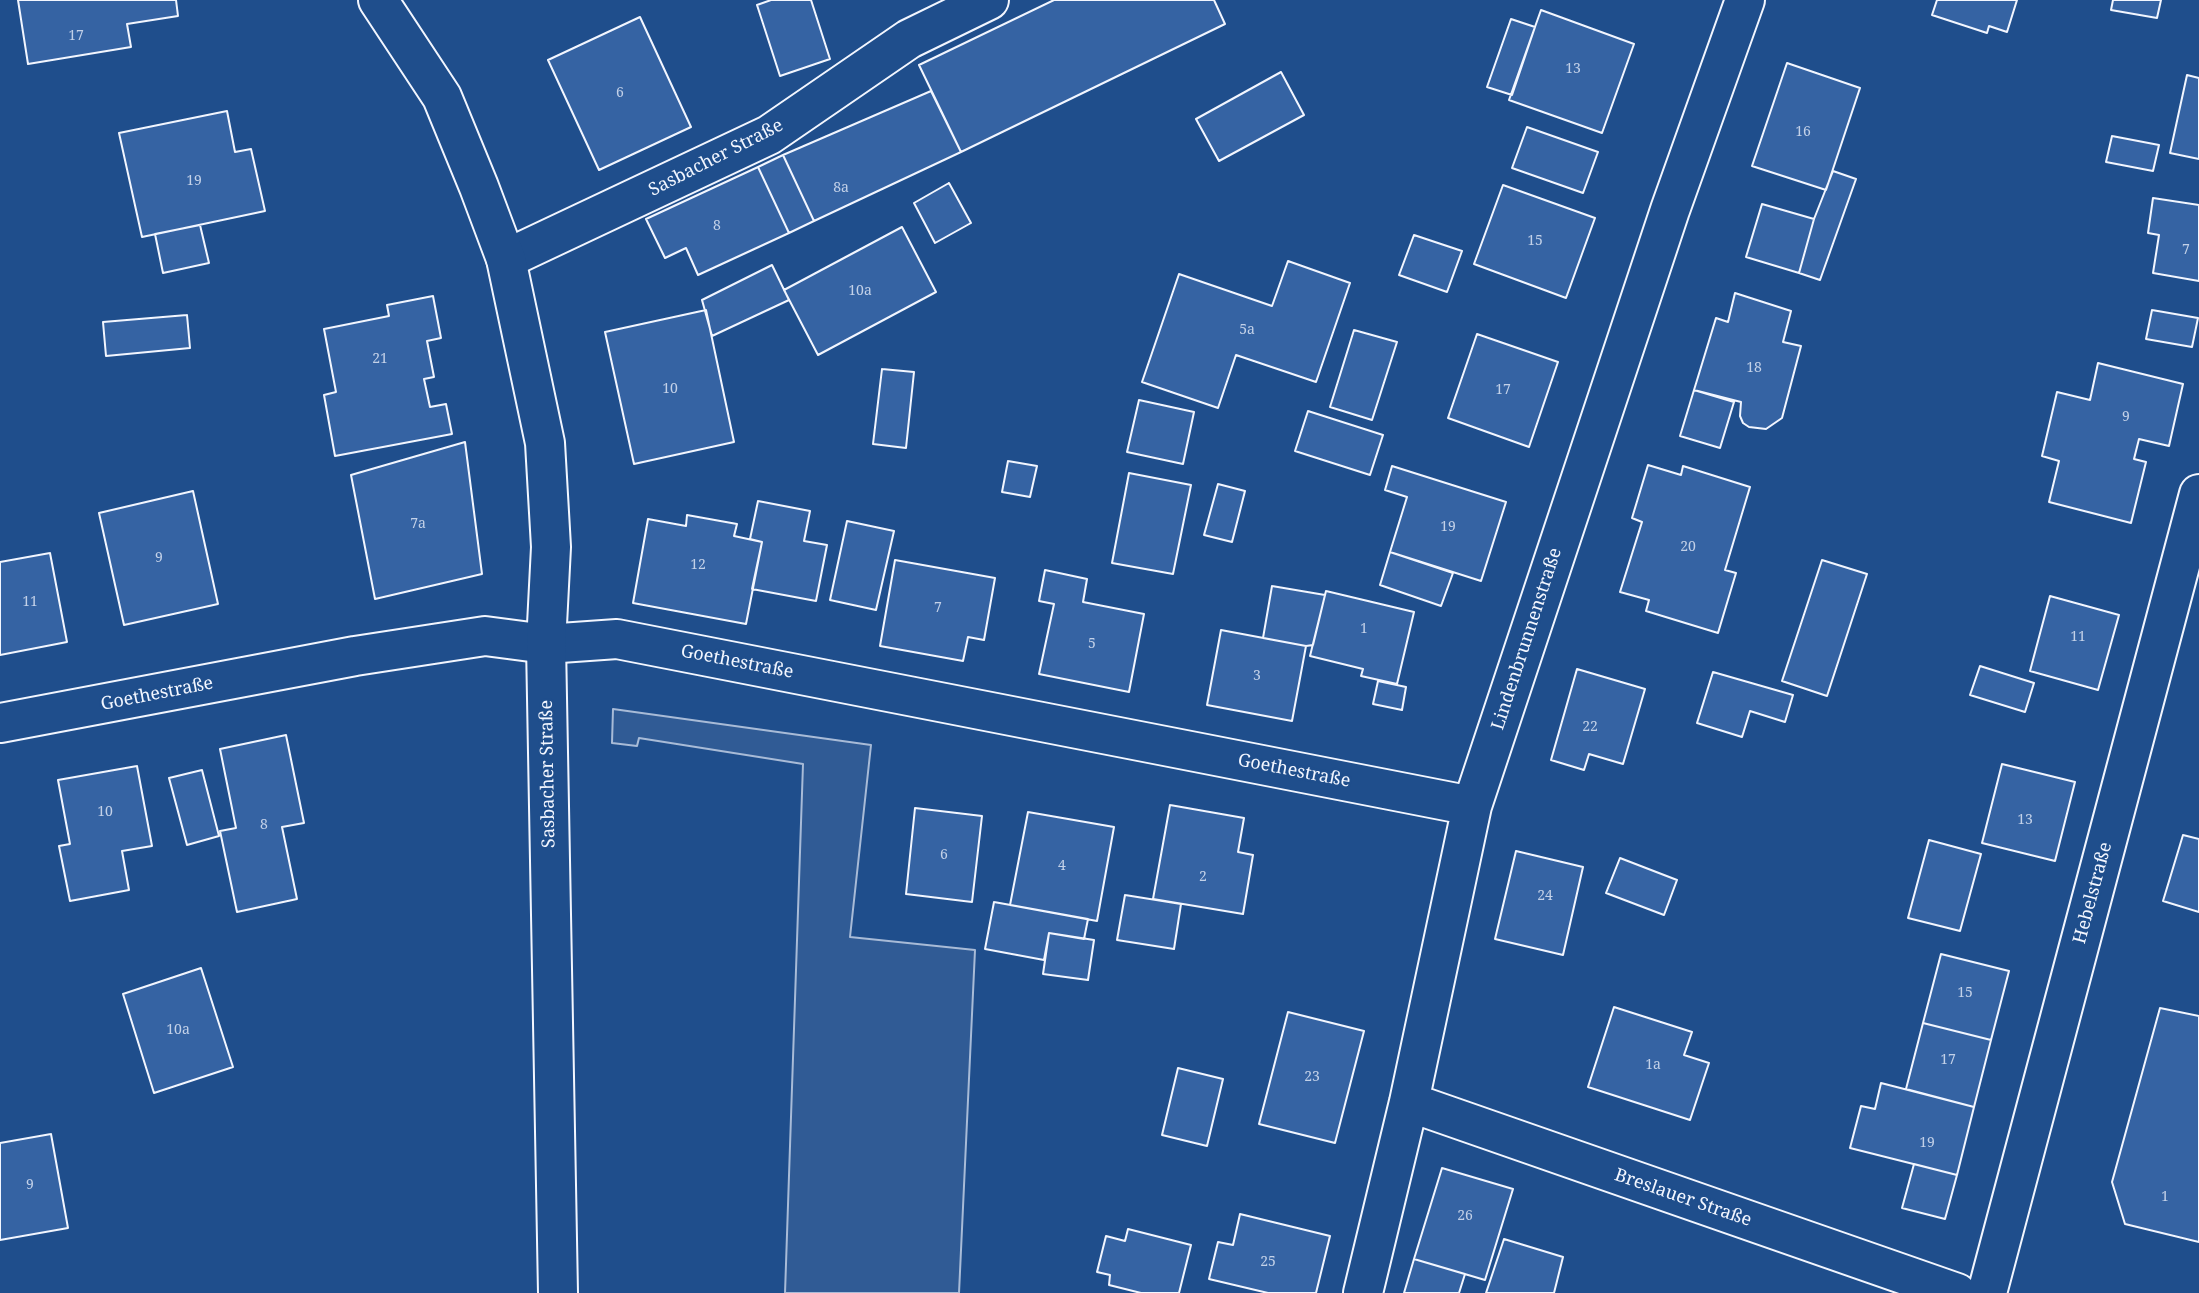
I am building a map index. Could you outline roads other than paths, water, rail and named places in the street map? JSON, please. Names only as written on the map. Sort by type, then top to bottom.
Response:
[{"type":"street","name":"Sasbacher Straße","points":[[378,0],[442,97],[480,187],[506,260],[545,443],[551,547],[546,644],[558,1293]]},
{"type":"street","name":"Sasbacher Straße","points":[[506,260],[769,135],[909,39],[989,0]]},
{"type":"street","name":"Lindenbrunnenstraße","points":[[1363,1293],[1409,1102],[1472,806],[1670,210],[1745,0]]},
{"type":"street","name":"Hebelstraße","points":[[1987,1293],[2199,494]]},
{"type":"street","name":"Goethestraße","points":[[0,723],[355,656],[485,636],[546,644],[617,639],[1472,806]]},
{"type":"street","name":"Breslauer Straße","points":[[1409,1102],[1957,1293]]}]
